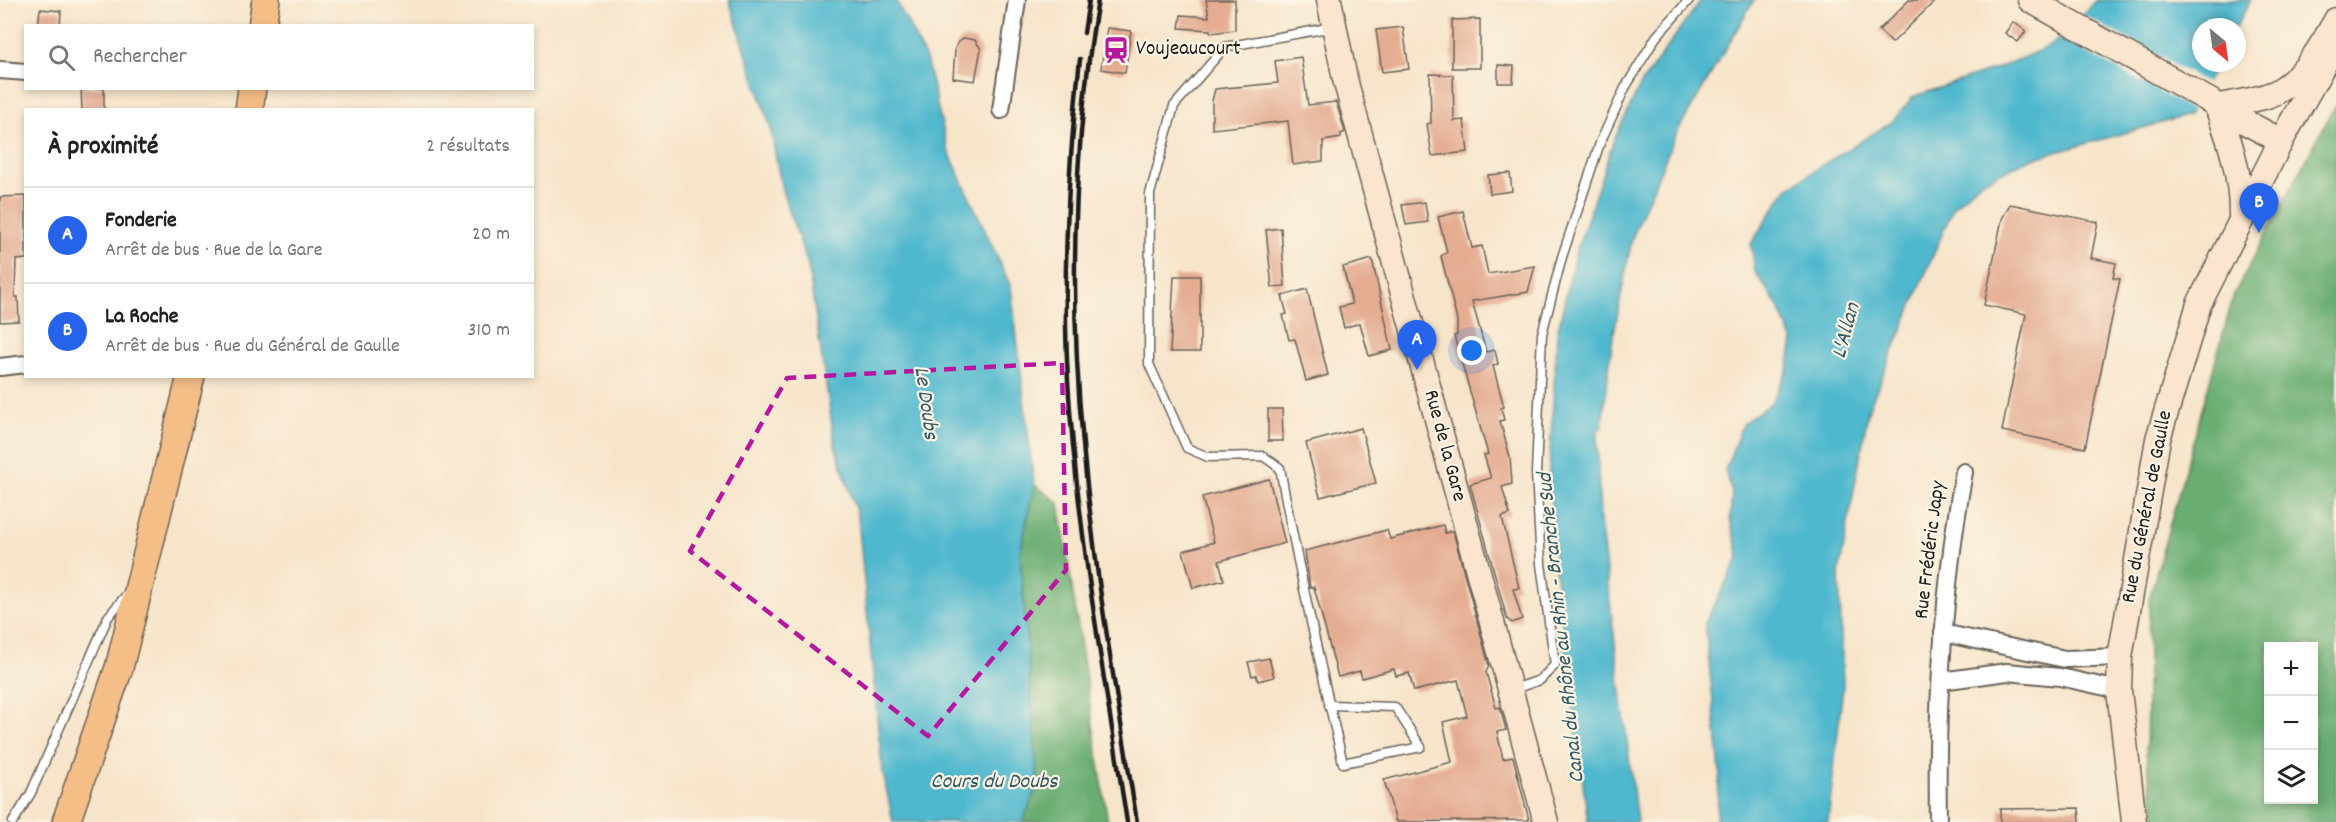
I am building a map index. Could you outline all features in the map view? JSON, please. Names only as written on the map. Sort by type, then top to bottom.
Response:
[{"type":"main road","points":[[262,24],[266,0]]},
{"type":"main road","name":"Rue de la Gare","points":[[1329,0],[1333,27],[1546,822]]},
{"type":"main road","points":[[2038,4],[2281,141]]},
{"type":"main road","points":[[2214,104],[2279,91],[2299,75],[2316,54],[2336,20]]},
{"type":"main road","name":"Rue du Général de Gaulle","points":[[2134,822],[2119,690],[2120,657],[2158,439],[2199,304],[2281,141],[2336,43]]},
{"type":"main road","points":[[249,108],[252,90]]},
{"type":"main road","points":[[2214,104],[2235,157],[2241,187],[2241,221]]},
{"type":"main road","points":[[66,822],[119,668],[191,378]]},
{"type":"main road","points":[[54,822],[108,664],[142,575]]},
{"type":"street","points":[[1001,110],[1017,0]]},
{"type":"street","points":[[0,70],[24,72]]},
{"type":"street","points":[[0,367],[24,364]]},
{"type":"street","name":"Rue Frédéric Japy","points":[[1938,822],[1937,764],[1943,633],[1948,569],[1964,472]]},
{"type":"street","name":"Rue Frédéric Japy","points":[[1943,633],[2065,659],[2120,657]]},
{"type":"street","points":[[1941,681],[2007,672],[2060,677],[2119,690]]},
{"type":"lane","points":[[1510,690],[1540,680],[1555,665],[1541,564],[1536,473],[1542,334],[1562,257],[1600,143],[1625,88],[1656,37],[1689,0]]},
{"type":"lane","points":[[1329,705],[1395,707],[1421,747],[1342,763],[1298,569],[1280,468],[1263,456],[1208,457],[1187,448],[1149,364],[1149,352],[1150,195],[1174,106],[1226,47],[1333,27]]},
{"type":"lane","points":[[13,822],[31,793],[108,617],[142,575]]},
{"type":"highlighted area","points":[[1062,363],[1066,570],[928,736],[690,551],[787,378]]},
{"type":"green space","points":[[2336,104],[2336,822],[2156,822],[2146,753],[2149,599],[2234,294]]},
{"type":"green space","points":[[1034,484],[1059,503],[1108,822],[1023,822],[1038,783],[1020,554]]},
{"type":"water","points":[[729,0],[896,0],[926,59],[948,150],[1011,287],[1034,484],[1020,554],[1038,783],[1023,822],[893,822],[882,768],[858,518],[835,445],[808,265],[782,190],[770,126]]},
{"type":"water","points":[[1701,0],[1754,0],[1676,134],[1632,238],[1612,343],[1602,427],[1597,431],[1600,521],[1637,822],[1588,822],[1554,562],[1549,471],[1557,333],[1575,256],[1613,142],[1641,84]]},
{"type":"water","name":"L'Allan","points":[[2097,0],[2251,0],[2241,18],[2192,18],[2192,72],[2212,72],[2189,115],[2028,160],[1981,182],[1954,206],[1869,408],[1839,572],[1843,686],[1828,822],[1716,822],[1720,771],[1705,623],[1739,557],[1730,520],[1732,493],[1725,470],[1743,423],[1771,403],[1788,369],[1793,341],[1778,306],[1755,272],[1751,244],[1786,190],[1892,122],[1913,97],[2006,65],[2052,45]]},
{"type":"pier","points":[[2080,13],[2209,84],[2194,111],[2057,36]]},
{"type":"building","points":[[1206,0],[1235,0],[1235,30],[1211,33],[1210,30],[1179,28],[1181,15],[1209,17]]},
{"type":"building","points":[[1909,0],[1936,0],[1892,43],[1879,30]]},
{"type":"building","points":[[40,9],[61,11],[60,24],[38,24]]},
{"type":"building","points":[[1480,19],[1480,68],[1452,68],[1452,20]]},
{"type":"building","points":[[2013,22],[2026,31],[2018,42],[2005,33]]},
{"type":"building","points":[[1403,27],[1409,69],[1382,72],[1376,30]]},
{"type":"building","name":"Voujeaucourt","points":[[1107,28],[1131,31],[1125,73],[1101,69]]},
{"type":"building","points":[[964,38],[975,40],[981,49],[975,81],[953,78],[955,49],[958,42]]},
{"type":"building","points":[[1301,57],[1308,105],[1336,102],[1345,132],[1341,134],[1341,138],[1323,141],[1323,161],[1293,165],[1288,121],[1212,129],[1212,101],[1215,89],[1278,83],[1275,61]]},
{"type":"building","points":[[1498,65],[1514,66],[1513,83],[1498,83]]},
{"type":"building","points":[[1430,74],[1453,75],[1454,121],[1464,120],[1468,152],[1432,156],[1427,124],[1431,123]]},
{"type":"building","points":[[81,90],[104,90],[104,108],[82,108]]},
{"type":"building","points":[[1510,173],[1512,191],[1490,194],[1488,175]]},
{"type":"building","points":[[24,196],[24,259],[16,260],[15,297],[18,297],[19,321],[0,322],[0,197]]},
{"type":"building","points":[[1425,202],[1428,222],[1406,225],[1402,205]]},
{"type":"building","points":[[2010,204],[2098,222],[2091,258],[2116,263],[2113,278],[2120,279],[2085,448],[2002,431],[2026,314],[1984,305],[2002,219]]},
{"type":"building","points":[[1463,211],[1472,248],[1482,246],[1488,274],[1535,266],[1528,292],[1472,301],[1486,352],[1495,350],[1498,364],[1493,366],[1504,407],[1501,408],[1504,420],[1500,421],[1510,457],[1512,484],[1502,487],[1510,514],[1502,517],[1519,588],[1513,589],[1522,619],[1512,623],[1507,619],[1470,484],[1491,478],[1484,455],[1488,454],[1454,336],[1457,335],[1457,320],[1441,256],[1447,252],[1438,217]]},
{"type":"building","points":[[1281,228],[1285,286],[1272,287],[1266,230]]},
{"type":"building","points":[[1372,259],[1392,350],[1369,356],[1360,323],[1344,328],[1339,307],[1352,304],[1343,267]]},
{"type":"building","points":[[1174,276],[1200,276],[1200,352],[1170,352]]},
{"type":"building","points":[[1307,289],[1328,375],[1306,381],[1295,339],[1289,340],[1283,315],[1287,314],[1282,296]]},
{"type":"building","points":[[1268,409],[1282,409],[1283,441],[1268,441]]},
{"type":"building","points":[[1361,428],[1376,483],[1320,497],[1306,443]]},
{"type":"building","points":[[1269,479],[1285,543],[1219,561],[1224,580],[1193,588],[1183,551],[1214,542],[1202,497]]},
{"type":"building","points":[[1443,525],[1445,533],[1453,531],[1489,666],[1486,672],[1496,708],[1500,707],[1506,730],[1497,732],[1503,759],[1513,757],[1529,820],[1396,822],[1384,780],[1452,762],[1443,722],[1467,716],[1458,680],[1414,691],[1409,673],[1396,676],[1394,669],[1362,678],[1360,671],[1338,677],[1314,587],[1310,588],[1305,551],[1387,530],[1390,539]]},
{"type":"building","points":[[1269,658],[1274,677],[1258,681],[1256,675],[1252,676],[1248,662]]},
{"type":"building","points":[[2079,808],[2080,822],[2000,822],[2000,809]]},
{"type":"railway","points":[[1084,33],[1089,0]]},
{"type":"railway","points":[[1098,0],[1083,110],[1079,166],[1076,221],[1076,333],[1083,444],[1093,539],[1137,822]]},
{"type":"railway","points":[[1080,59],[1067,220],[1068,381],[1085,547],[1127,822]]},
{"type":"place","name":"Voujeaucourt","points":[[1116,50]]},
{"type":"place","name":"La Roche","points":[[2259,233]]},
{"type":"place","name":"Fonderie","points":[[1417,370]]},
{"type":"water label","name":"Le Doubs","points":[[925,403]]},
{"type":"water label","name":"Canal du Rhône au Rhin - Branche Sud","points":[[1562,628]]},
{"type":"water label","name":"Cours du Doubs","points":[[994,782]]}]
